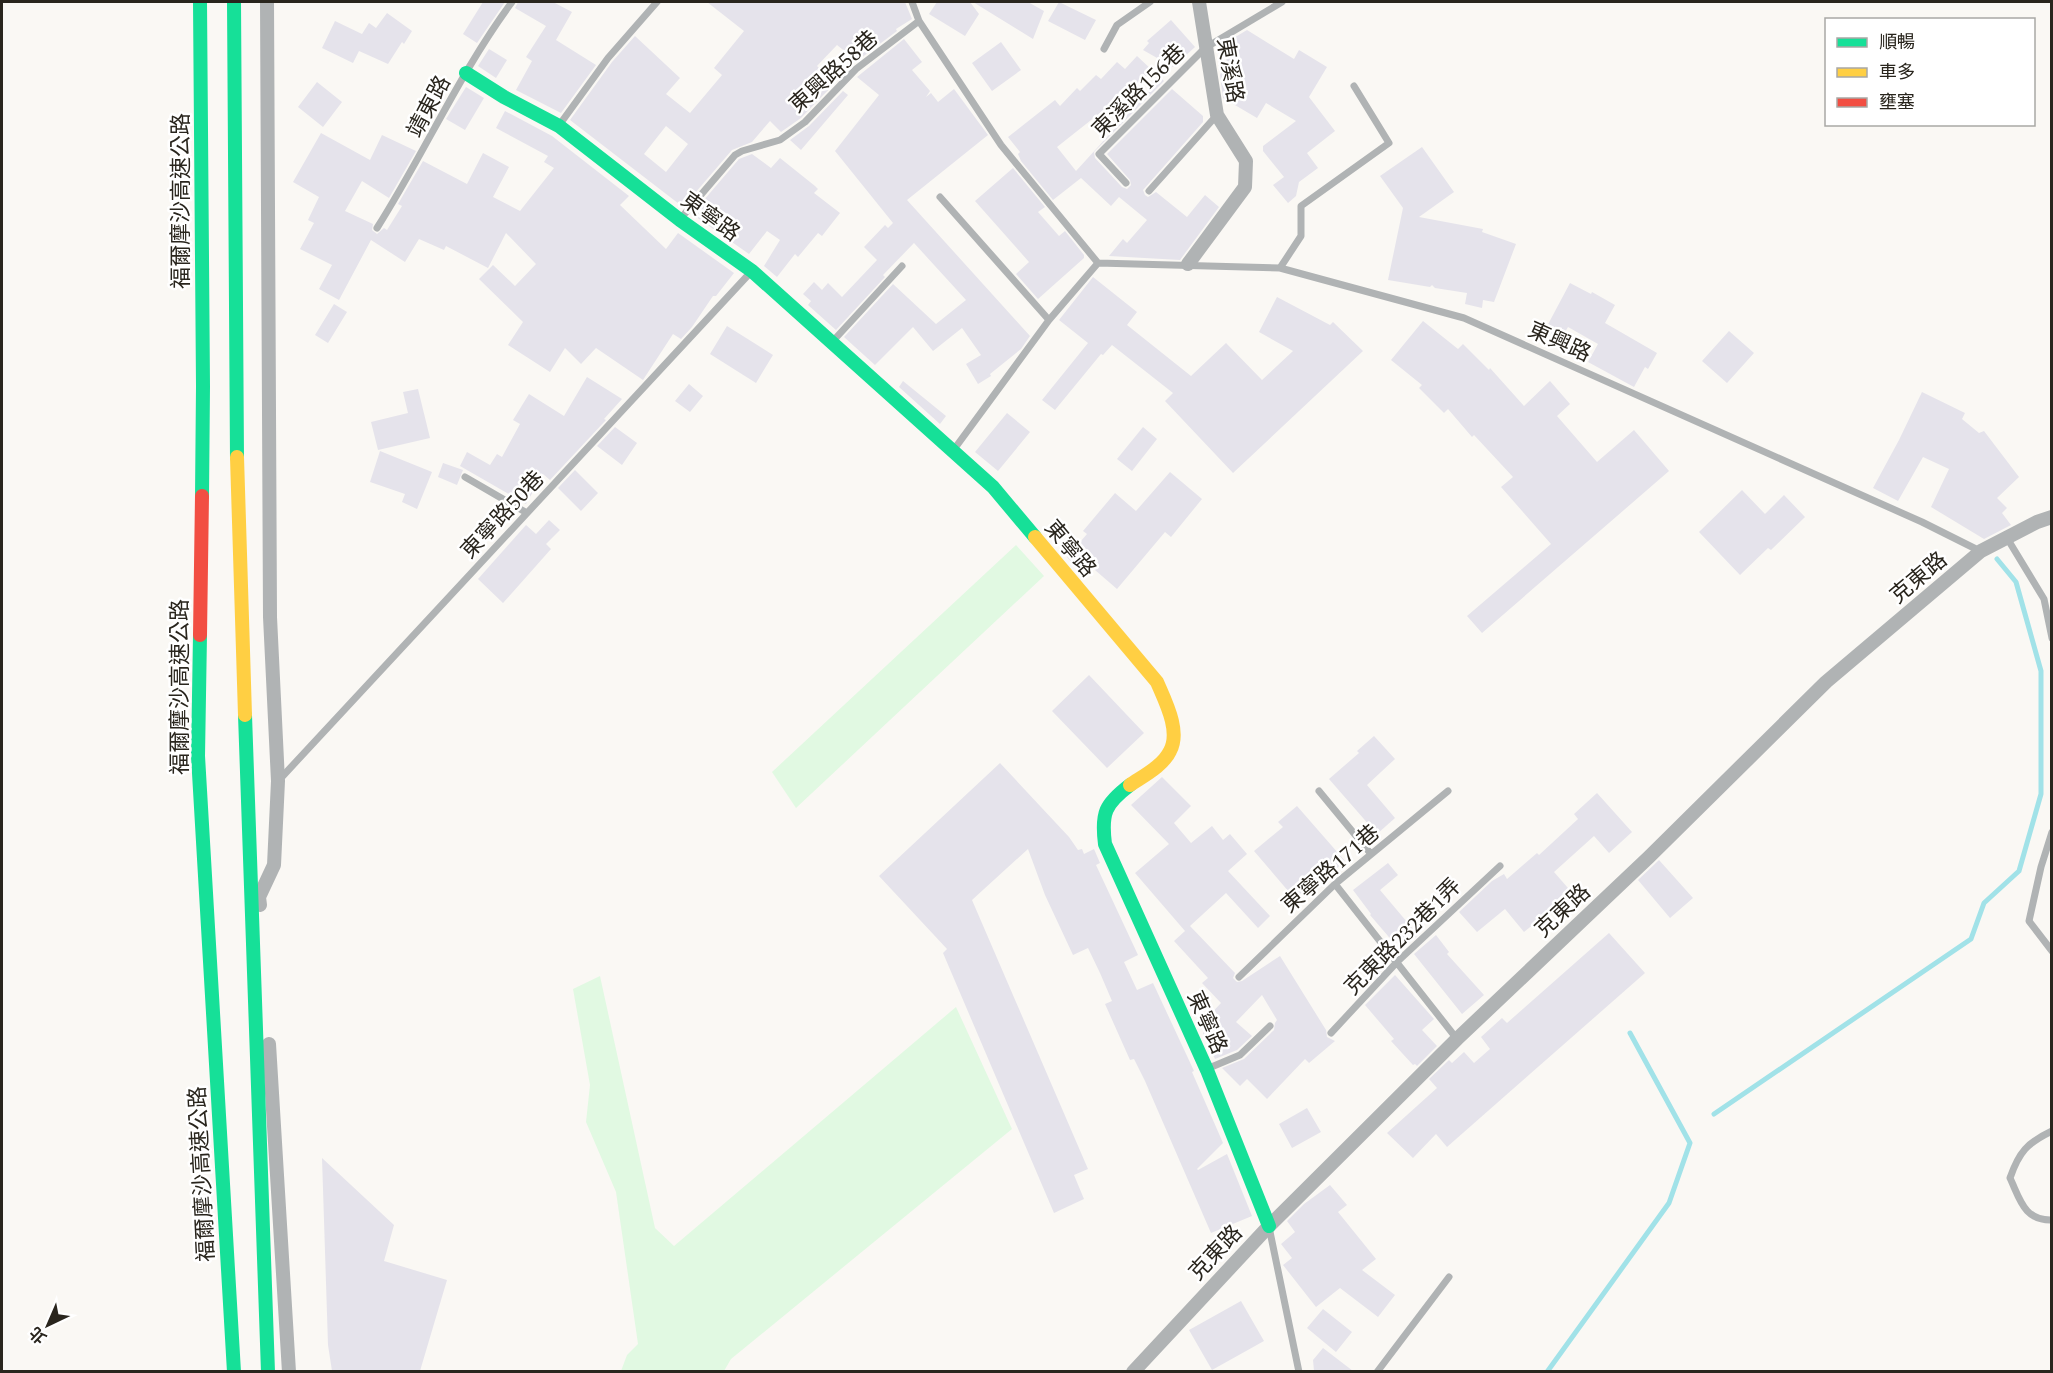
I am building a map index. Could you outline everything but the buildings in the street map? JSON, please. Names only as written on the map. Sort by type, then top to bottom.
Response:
[{"type":"main road","name":"福爾摩沙高速公路","points":[[200,2],[202,386],[198,756],[234,1371]]},
{"type":"main road","points":[[234,2],[238,530],[268,1371]]},
{"type":"main road","name":"東寧路","points":[[466,73],[504,98],[559,126],[680,220],[752,271],[993,487],[1157,682],[1170,709],[1173,746],[1170,753],[1114,798],[1105,812],[1103,829],[1105,844],[1207,1070],[1269,1226]]},
{"type":"street","points":[[267,2],[270,617],[278,781],[274,865],[259,897],[289,1371]]},
{"type":"street","name":"東溪路","points":[[1188,264],[1245,187],[1246,161],[1216,115],[1199,2]]},
{"type":"street","name":"克東路","points":[[1133,1371],[1269,1226],[1457,1039],[1649,857],[1826,682],[1981,551],[2037,522],[2052,517]]},
{"type":"lane","name":"靖東路","points":[[378,228],[408,179],[466,73],[498,20],[512,2]]},
{"type":"lane","points":[[559,126],[608,58],[657,2]]},
{"type":"lane","points":[[912,2],[919,21],[1001,145],[1098,263],[1049,320],[954,450]]},
{"type":"lane","points":[[1104,49],[1117,25],[1148,2]]},
{"type":"lane","points":[[1205,48],[1282,2]]},
{"type":"lane","name":"東興路58巷","points":[[680,220],[735,155],[742,150],[780,140],[805,122],[856,69],[919,21]]},
{"type":"lane","name":"東溪路156巷","points":[[1126,183],[1099,154],[1205,48]]},
{"type":"lane","points":[[1280,268],[1301,236],[1301,206],[1389,143],[1354,86]]},
{"type":"lane","points":[[1149,191],[1216,115]]},
{"type":"lane","points":[[940,197],[1049,320]]},
{"type":"lane","name":"東興路","points":[[1098,263],[1280,268],[1464,318],[1922,522],[1981,551]]},
{"type":"lane","points":[[831,343],[902,266]]},
{"type":"lane","name":"東寧路50巷","points":[[278,781],[752,271]]},
{"type":"lane","points":[[465,477],[527,513]]},
{"type":"lane","points":[[2007,538],[2044,599],[2052,638]]},
{"type":"lane","points":[[1319,791],[1371,854]]},
{"type":"lane","name":"東寧路171巷","points":[[1239,976],[1335,884],[1448,791]]},
{"type":"lane","points":[[2052,832],[2041,867],[2029,921],[2052,951]]},
{"type":"lane","name":"克東路232巷1弄","points":[[1331,1033],[1397,962],[1500,866]]},
{"type":"lane","points":[[1335,884],[1457,1039]]},
{"type":"lane","points":[[1207,1070],[1239,1054],[1270,1026]]},
{"type":"lane","points":[[2052,1131],[2033,1140],[2016,1160],[2010,1178],[2025,1211],[2043,1220],[2052,1220]]},
{"type":"lane","points":[[1269,1226],[1299,1371]]},
{"type":"lane","points":[[1377,1371],[1449,1277]]},
{"type":"green space","points":[[1016,545],[1044,576],[796,808],[772,772]]},
{"type":"green space","points":[[600,976],[655,1228],[674,1246],[956,1007],[1012,1129],[731,1359],[724,1371],[621,1371],[627,1355],[638,1344],[616,1192],[586,1122],[590,1085],[573,989]]},
{"type":"waterway","points":[[1714,1114],[1971,939],[1984,903],[2019,871],[2041,794],[2041,671],[2016,582],[1997,559]]},
{"type":"waterway","points":[[1547,1372],[1669,1203],[1690,1143],[1630,1033]]},
{"type":"traffic: fast","points":[[200,2],[202,496]]},
{"type":"traffic: fast","points":[[234,2],[237,457]]},
{"type":"traffic: fast","points":[[466,73],[504,97],[559,126],[680,220],[752,271],[993,487],[1035,537]]},
{"type":"traffic: fast","points":[[200,635],[198,756],[234,1372]]},
{"type":"traffic: fast","points":[[245,715],[268,1372]]},
{"type":"traffic: fast","points":[[1130,785],[1115,798],[1107,810],[1104,824],[1105,844],[1207,1070],[1269,1226]]},
{"type":"traffic: slow","points":[[237,457],[245,715]]},
{"type":"traffic: slow","points":[[1035,537],[1157,682],[1168,707],[1174,734],[1170,751],[1158,766],[1130,785]]},
{"type":"traffic: jam","points":[[200,635],[202,496]]}]
